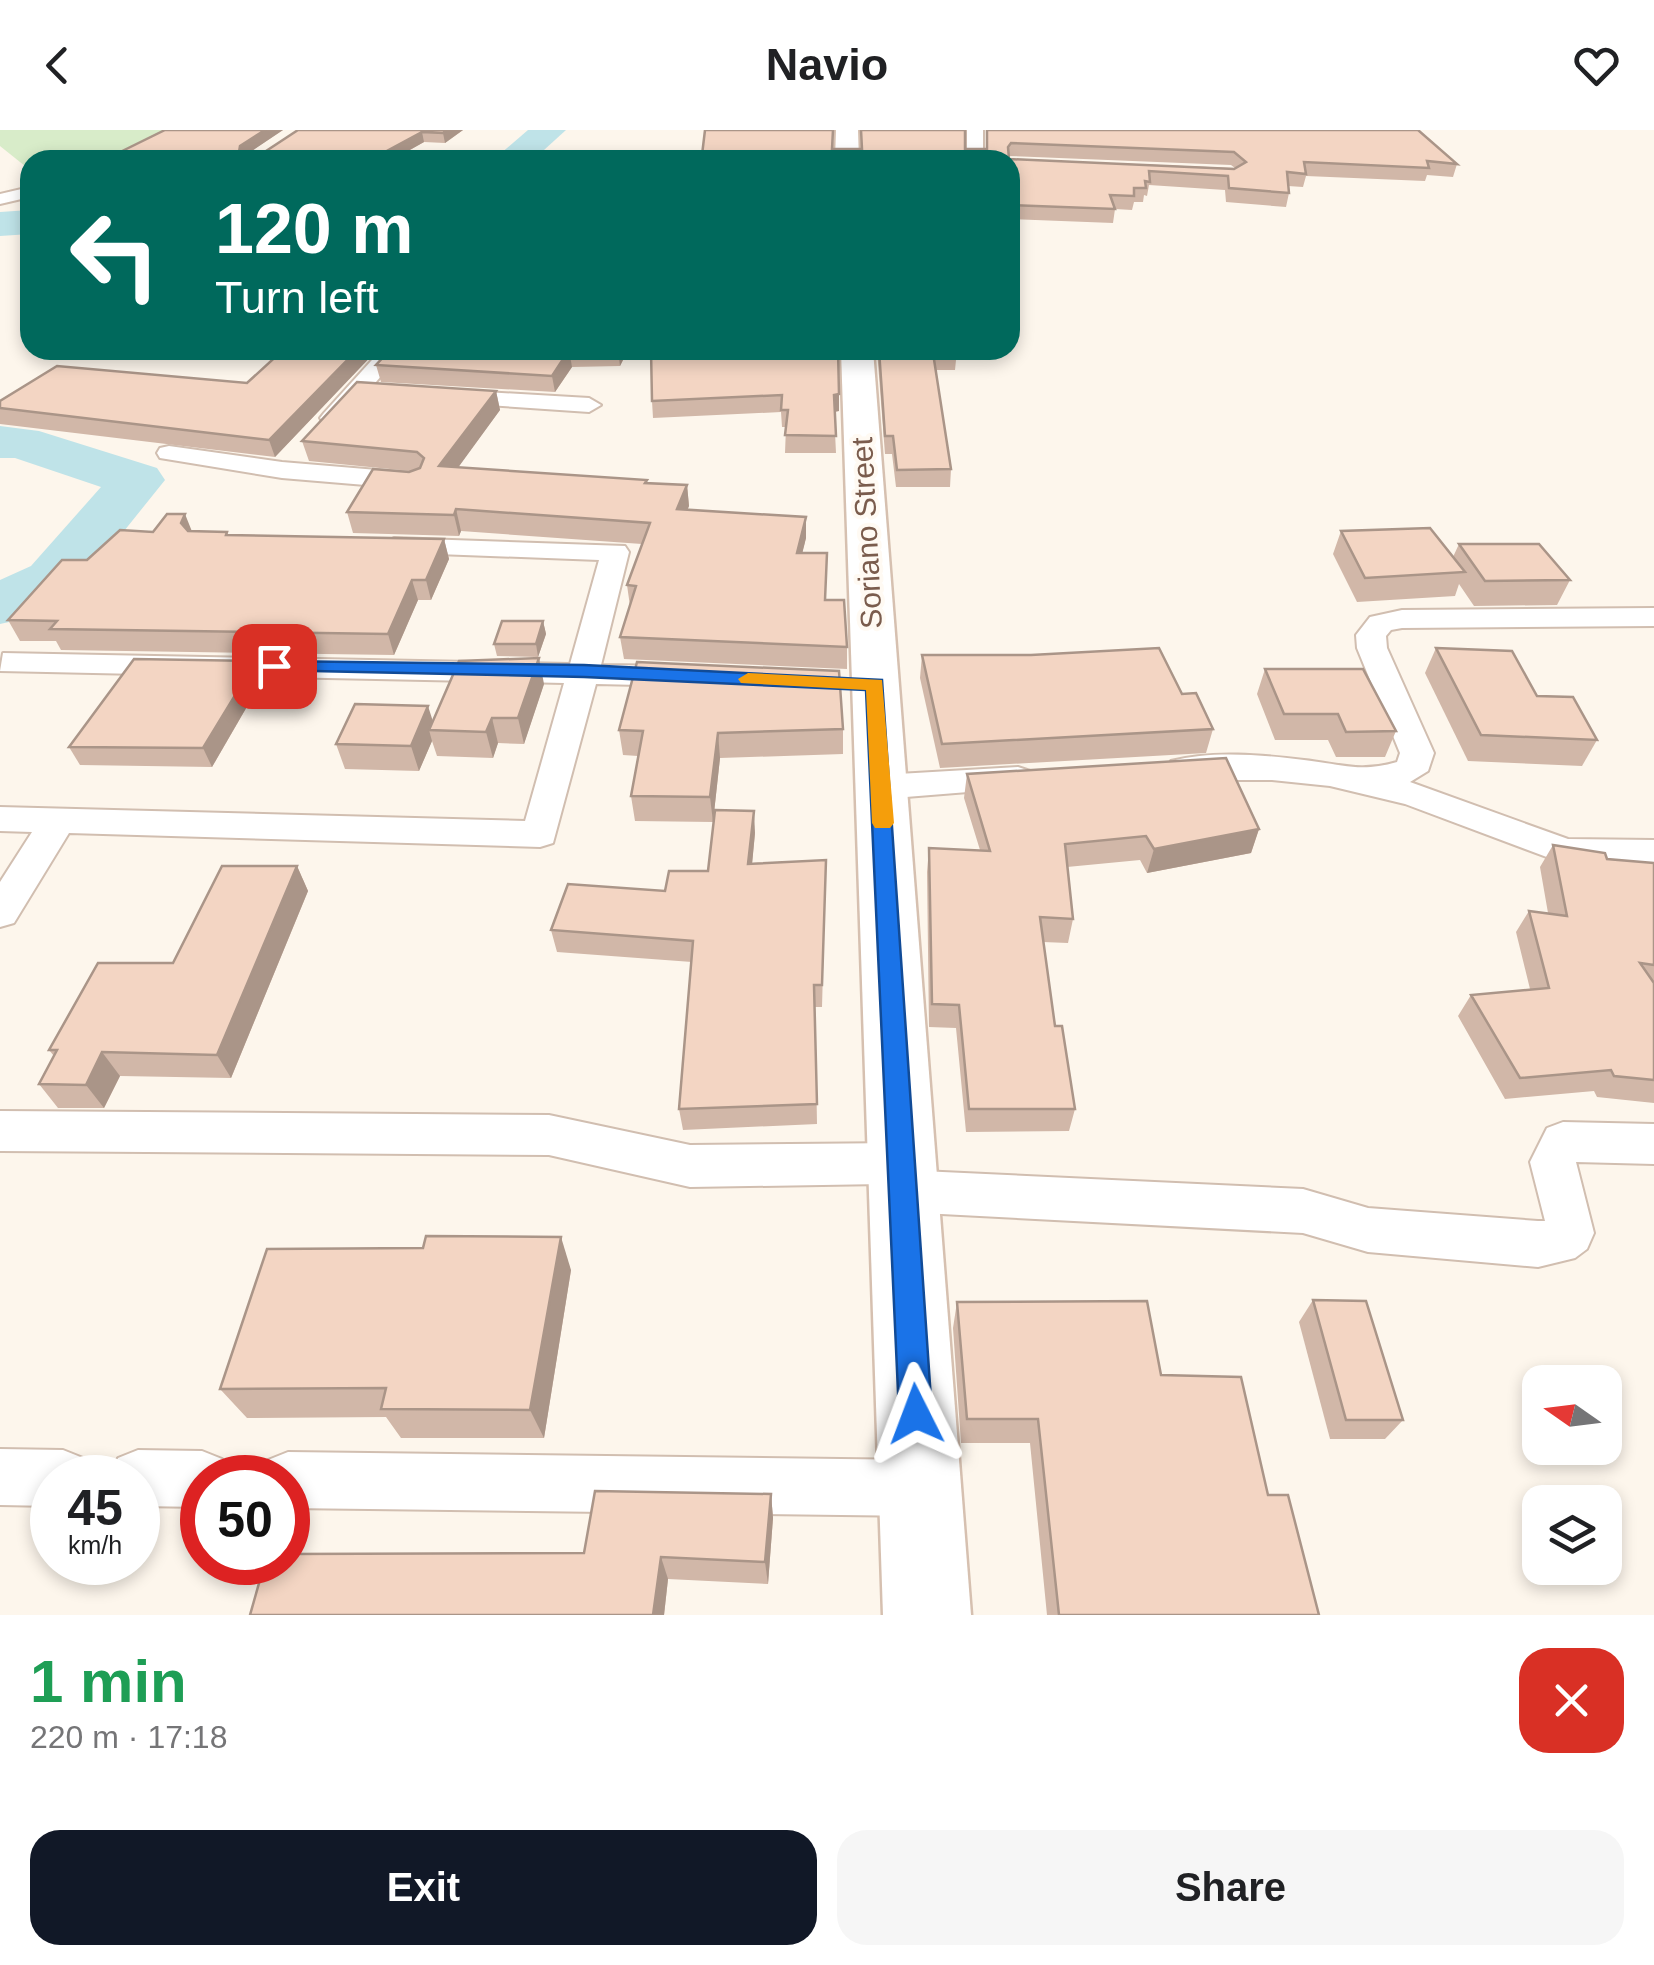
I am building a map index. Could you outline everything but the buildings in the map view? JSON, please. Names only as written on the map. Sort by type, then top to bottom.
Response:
[{"type":"main road","name":"Soriano Street","points":[[857,360],[856,683],[880,787],[927,1615]]},
{"type":"street","points":[[282,470],[368,392],[387,360]]},
{"type":"street","points":[[435,396],[588,405]]},
{"type":"street","points":[[169,453],[282,470],[413,481]]},
{"type":"street","points":[[0,819],[540,834],[615,552],[362,546]]},
{"type":"street","points":[[1371,782],[1409,770],[1416,763],[1417,753],[1372,648],[1371,635],[1381,623],[1402,619],[1654,618]]},
{"type":"street","points":[[3,662],[584,671],[720,677]]},
{"type":"street","points":[[1155,770],[1258,765],[1314,770],[1371,782],[1568,852],[1602,856],[1654,853]]},
{"type":"street","points":[[880,787],[1057,776]]},
{"type":"street","points":[[0,913],[58,822]]},
{"type":"street","points":[[0,1132],[549,1135],[690,1166],[902,1177],[1303,1212],[1368,1230],[1538,1244],[1558,1242],[1570,1234],[1572,1220],[1552,1167],[1551,1156],[1556,1148],[1563,1142],[1654,1144]]},
{"type":"street","points":[[0,1477],[30,1477]]},
{"type":"street","points":[[310,1480],[920,1488]]},
{"type":"green space","points":[[0,130],[180,130],[142,150],[20,150],[20,162],[0,146]]},
{"type":"waterway","points":[[524,150],[549,130]]},
{"type":"waterway","points":[[0,224],[20,223]]},
{"type":"waterway","points":[[0,442],[20,442],[137,480],[53,579],[0,605]]},
{"type":"slow traffic","points":[[748,679],[875,684],[883,823]]},
{"type":"route","points":[[274,666],[584,671],[875,684],[916,1414]]}]
